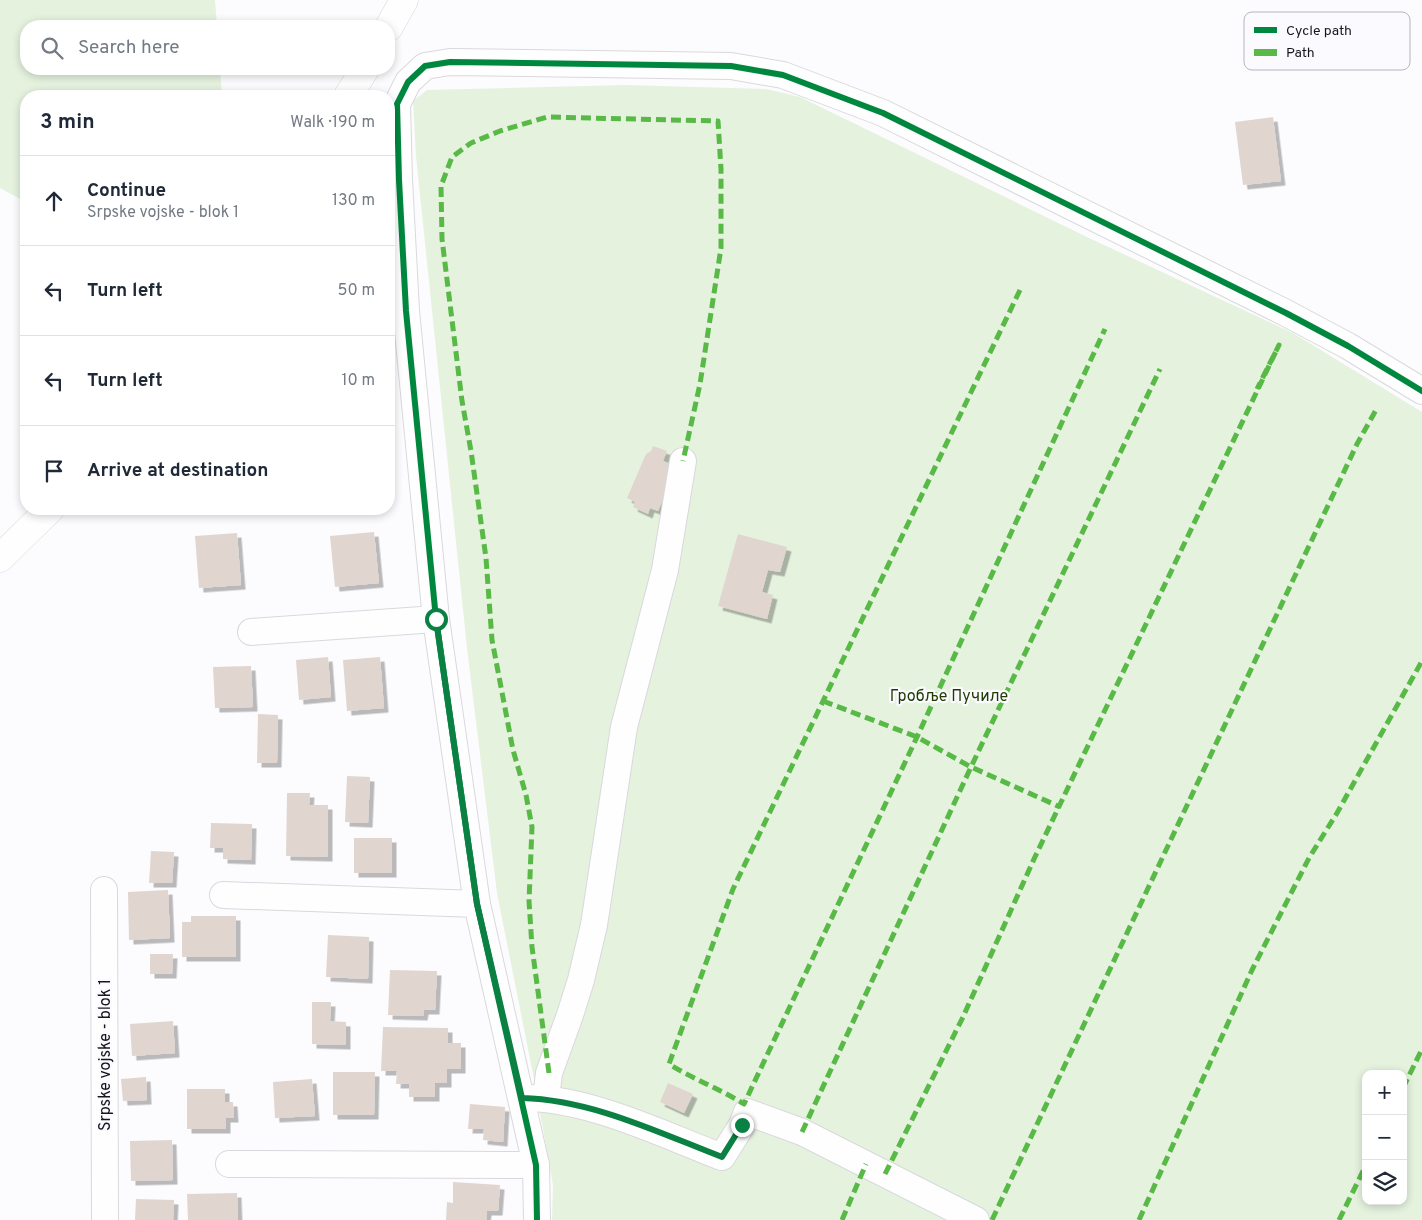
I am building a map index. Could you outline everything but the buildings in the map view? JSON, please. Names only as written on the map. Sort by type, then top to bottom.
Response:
[{"type":"main road","points":[[393,20],[404,0]]},
{"type":"main road","points":[[352,90],[360,75]]},
{"type":"main road","points":[[0,558],[44,515]]},
{"type":"street","points":[[537,1220],[534,1098],[477,904],[436,619],[406,311],[397,104],[408,82],[425,66],[450,62],[731,66],[783,74],[883,113],[1286,313],[1348,346],[1422,391]]},
{"type":"street","points":[[534,1098],[549,1073],[581,980],[594,925],[624,727],[665,570],[683,461]]},
{"type":"street","points":[[251,632],[436,619]]},
{"type":"street","name":"Srpske vojske - blok 1","points":[[104,890],[105,1220]]},
{"type":"street","points":[[223,895],[477,904]]},
{"type":"street","points":[[534,1098],[600,1110],[722,1157],[742,1125],[747,1112],[802,1132],[976,1220]]},
{"type":"street","points":[[229,1164],[536,1165]]},
{"type":"green space","points":[[0,0],[215,0],[217,20],[20,20],[20,75],[220,75],[222,90],[20,90],[20,199],[0,188]]},
{"type":"green space","name":"Гробље Пучиле","points":[[627,85],[766,89],[800,97],[1089,238],[1293,333],[1422,412],[1422,1220],[552,1220],[553,1185],[497,893],[467,648],[416,156],[413,101],[427,90]]},
{"type":"marked path","points":[[549,1073],[532,947],[529,901],[532,827],[526,795],[513,750],[492,640],[486,558],[462,401],[442,239],[441,186],[452,157],[471,143],[500,131],[547,117],[718,121],[721,169],[721,248],[700,384],[683,461]]},
{"type":"marked path","points":[[1020,290],[733,889],[669,1064],[744,1104],[917,737],[1105,329]]},
{"type":"marked path","points":[[885,1174],[963,1017],[1034,859],[1279,345],[1257,389]]},
{"type":"marked path","points":[[802,1132],[971,767],[1160,369]]},
{"type":"marked path","points":[[992,1220],[1357,444],[1376,410]]},
{"type":"marked path","points":[[1139,1220],[1252,970],[1309,858],[1337,813],[1422,661]]},
{"type":"marked path","points":[[823,701],[917,737],[971,767],[1060,807]]},
{"type":"marked path","points":[[1407,1080],[1422,1049]]},
{"type":"marked path","points":[[842,1220],[866,1164]]},
{"type":"marked path","points":[[1339,1220],[1362,1173]]},
{"type":"cycle path","points":[[537,1220],[536,1165],[477,904],[436,619],[406,311],[397,104],[408,82],[425,66],[450,62],[731,66],[783,75],[883,113],[1286,313],[1348,346],[1422,391]]},
{"type":"route","points":[[436,619],[477,904],[522,1098],[546,1098],[600,1110],[722,1157],[742,1125]]}]
